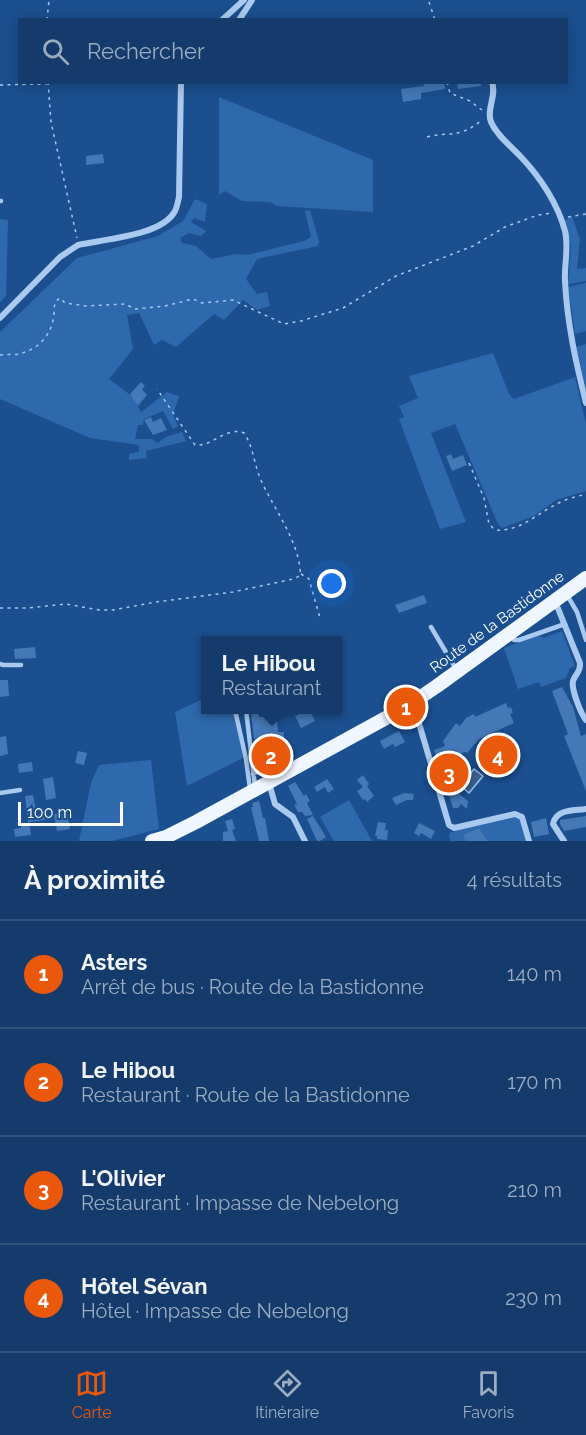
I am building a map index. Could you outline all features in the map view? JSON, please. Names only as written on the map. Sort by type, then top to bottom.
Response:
[{"type":"main road","name":"Route de la Bastidonne","points":[[168,839],[413,702],[586,578]]},
{"type":"main road","name":"Route de la Bastidonne","points":[[152,841],[168,839],[248,793]]},
{"type":"street","points":[[224,18],[244,0]]},
{"type":"street","points":[[239,18],[252,0]]},
{"type":"street","points":[[0,318],[60,257],[78,245],[146,231],[158,226],[175,211],[179,197],[181,84]]},
{"type":"street","points":[[492,84],[494,91],[490,116],[492,124],[524,159],[546,190],[566,238],[565,282],[568,314],[586,403]]},
{"type":"street","points":[[561,597],[565,624],[581,667],[573,680],[573,688],[586,720]]},
{"type":"street","points":[[413,702],[450,825],[454,828],[484,819],[514,814],[522,818],[529,841]]},
{"type":"street","points":[[269,781],[274,804],[293,817],[305,841]]},
{"type":"street","points":[[564,841],[553,824],[556,816],[560,813],[586,809]]},
{"type":"lane","points":[[561,597],[576,612],[586,640]]},
{"type":"lane","points":[[508,634],[514,640],[519,640],[565,624]]},
{"type":"lane","points":[[431,627],[457,672]]},
{"type":"lane","points":[[0,671],[1,664],[21,665]]},
{"type":"lane","points":[[236,714],[246,759],[248,793]]},
{"type":"lane","points":[[246,714],[253,774],[248,793]]},
{"type":"lane","points":[[253,774],[282,760],[286,772]]},
{"type":"lane","points":[[0,793],[20,790]]},
{"type":"path","points":[[47,18],[49,0]]},
{"type":"path","points":[[429,3],[434,18]]},
{"type":"path","points":[[0,85],[24,84]]},
{"type":"path","points":[[48,84],[51,122],[78,245]]},
{"type":"path","points":[[427,137],[454,135],[478,124],[487,114],[470,101],[450,93],[448,84]]},
{"type":"path","points":[[0,355],[17,355],[44,341],[50,333],[54,306],[60,298],[65,303],[86,306],[125,304],[135,309],[165,306],[193,299],[202,303],[233,300],[284,324],[343,308],[396,276],[473,246],[505,227],[549,213],[564,217],[586,214]]},
{"type":"path","points":[[157,389],[195,445],[204,444],[228,432],[244,433],[261,479],[290,539],[299,563],[300,573]]},
{"type":"path","points":[[469,463],[484,498],[489,524],[495,530],[518,526],[558,503],[586,494]]},
{"type":"path","points":[[0,608],[66,604],[113,610],[244,590],[293,579],[300,573]]},
{"type":"path","points":[[300,573],[309,579],[320,618]]},
{"type":"shaded area","points":[[219,97],[373,160],[373,212],[277,206],[270,202],[242,201],[225,191],[219,195]]},
{"type":"shaded area","points":[[195,199],[207,204],[205,222],[194,218],[191,222],[206,231],[201,236],[189,233],[180,238],[182,243],[196,246],[211,259],[236,254],[247,255],[304,241],[311,237],[305,211],[310,210],[319,241],[318,246],[257,259],[246,279],[257,294],[267,292],[270,306],[257,310],[243,300],[224,320],[214,314],[176,347],[162,340],[154,345],[139,313],[127,315],[133,349],[109,379],[133,397],[141,412],[167,392],[179,396],[173,415],[178,426],[173,429],[163,411],[144,419],[143,425],[138,425],[135,439],[152,439],[157,443],[166,437],[182,432],[186,441],[146,451],[147,458],[129,460],[129,454],[139,452],[139,445],[90,438],[0,399],[0,332],[77,258],[158,236],[183,221]]},
{"type":"shaded area","points":[[572,216],[580,239],[577,269],[586,268],[586,281],[568,284],[571,247],[564,221]]},
{"type":"shaded area","points":[[0,219],[8,220],[6,296],[0,302]]},
{"type":"shaded area","points":[[586,283],[586,331],[575,334],[568,287]]},
{"type":"shaded area","points":[[586,344],[586,389],[576,347]]},
{"type":"shaded area","points":[[493,353],[509,394],[514,399],[575,377],[586,424],[586,491],[556,500],[534,516],[502,528],[498,524],[455,424],[431,433],[466,522],[440,529],[399,419],[404,417],[399,406],[418,398],[409,376]]},
{"type":"shaded area","points":[[562,631],[575,666],[570,668],[566,678],[541,687],[539,682],[518,689],[504,648],[539,635],[543,638]]},
{"type":"shaded area","points":[[201,700],[201,714],[235,714],[243,758],[187,786],[175,712]]},
{"type":"shaded area","points":[[151,760],[159,829],[112,841],[79,841],[91,783],[99,765]]},
{"type":"shaded area","points":[[474,769],[483,776],[469,793],[461,786]]},
{"type":"shaded area","points":[[349,800],[372,841],[334,841],[320,817]]},
{"type":"shaded area","points":[[517,817],[520,819],[526,841],[450,841],[449,833],[494,819],[495,822]]},
{"type":"building","points":[[424,84],[444,84],[445,89],[421,93],[421,99],[403,102],[401,89],[424,86]]},
{"type":"building","points":[[457,84],[481,84],[481,86],[458,89]]},
{"type":"building","points":[[103,154],[104,163],[86,165],[86,156]]},
{"type":"building","points":[[141,382],[145,386],[142,389],[147,395],[138,406],[130,394]]},
{"type":"building","points":[[151,417],[153,422],[161,418],[167,430],[153,435],[144,420]]},
{"type":"building","points":[[451,454],[453,459],[463,455],[467,465],[452,471],[446,456]]},
{"type":"building","points":[[424,595],[427,603],[399,613],[395,605]]},
{"type":"building","points":[[35,647],[36,658],[15,659],[14,649]]},
{"type":"building","points":[[0,680],[8,680],[9,696],[0,697]]},
{"type":"building","points":[[562,687],[573,707],[581,736],[586,734],[586,791],[564,736],[568,734],[552,691]]},
{"type":"building","points":[[506,703],[508,708],[511,707],[513,713],[510,714],[514,723],[479,739],[467,753],[449,758],[454,768],[457,766],[459,778],[452,781],[455,786],[452,788],[468,801],[467,809],[461,804],[458,808],[453,808],[434,750],[445,746],[443,741],[456,723],[460,726],[466,718],[474,714],[475,717]]},
{"type":"building","points":[[251,714],[258,714],[259,717],[277,716],[278,732],[284,732],[284,739],[262,743],[261,738],[254,739]]},
{"type":"building","points":[[312,714],[315,721],[301,728],[295,716]]},
{"type":"building","points":[[399,731],[405,742],[395,747],[393,744],[384,749],[380,741]]},
{"type":"building","points":[[6,736],[8,754],[0,756],[0,737]]},
{"type":"building","points":[[78,751],[87,753],[84,765],[75,763]]},
{"type":"building","points":[[32,762],[33,771],[19,773],[18,764]]},
{"type":"building","points":[[363,775],[374,796],[367,802],[357,791],[363,787],[357,780]]},
{"type":"building","points":[[53,777],[56,798],[46,800],[43,779]]},
{"type":"building","points":[[327,779],[334,789],[328,793],[325,787],[317,792],[314,787]]},
{"type":"building","points":[[295,782],[310,801],[307,803],[313,815],[305,816],[302,812],[298,812],[294,805],[297,804],[288,786]]},
{"type":"building","points":[[404,793],[414,794],[413,800],[396,805],[392,798]]},
{"type":"building","points":[[33,795],[37,815],[44,814],[45,820],[29,822],[31,835],[15,837],[14,829],[21,828],[20,824],[28,823],[25,796]]},
{"type":"building","points":[[259,801],[269,841],[259,841],[251,807],[253,807],[252,803]]},
{"type":"building","points":[[67,813],[70,829],[57,831],[54,814]]},
{"type":"building","points":[[313,816],[326,837],[320,841],[317,841],[307,819]]},
{"type":"building","points":[[586,816],[586,827],[564,831],[560,824],[560,820]]},
{"type":"building","points":[[546,818],[549,834],[534,837],[531,822]]},
{"type":"building","points":[[232,819],[235,829],[232,830],[236,841],[223,841],[223,832],[228,831],[225,821]]},
{"type":"building","points":[[378,822],[386,823],[387,840],[377,839],[375,836]]},
{"type":"building","points":[[419,823],[435,831],[431,839],[421,833],[419,836],[414,833]]},
{"type":"building","points":[[479,828],[487,841],[466,841],[463,835]]},
{"type":"place","name":"Asters","points":[[406,707]]},
{"type":"place","name":"Hôtel Sévan","points":[[498,755]]},
{"type":"place","name":"Le Hibou","points":[[271,756]]},
{"type":"place","name":"L'Olivier","points":[[449,773]]}]
